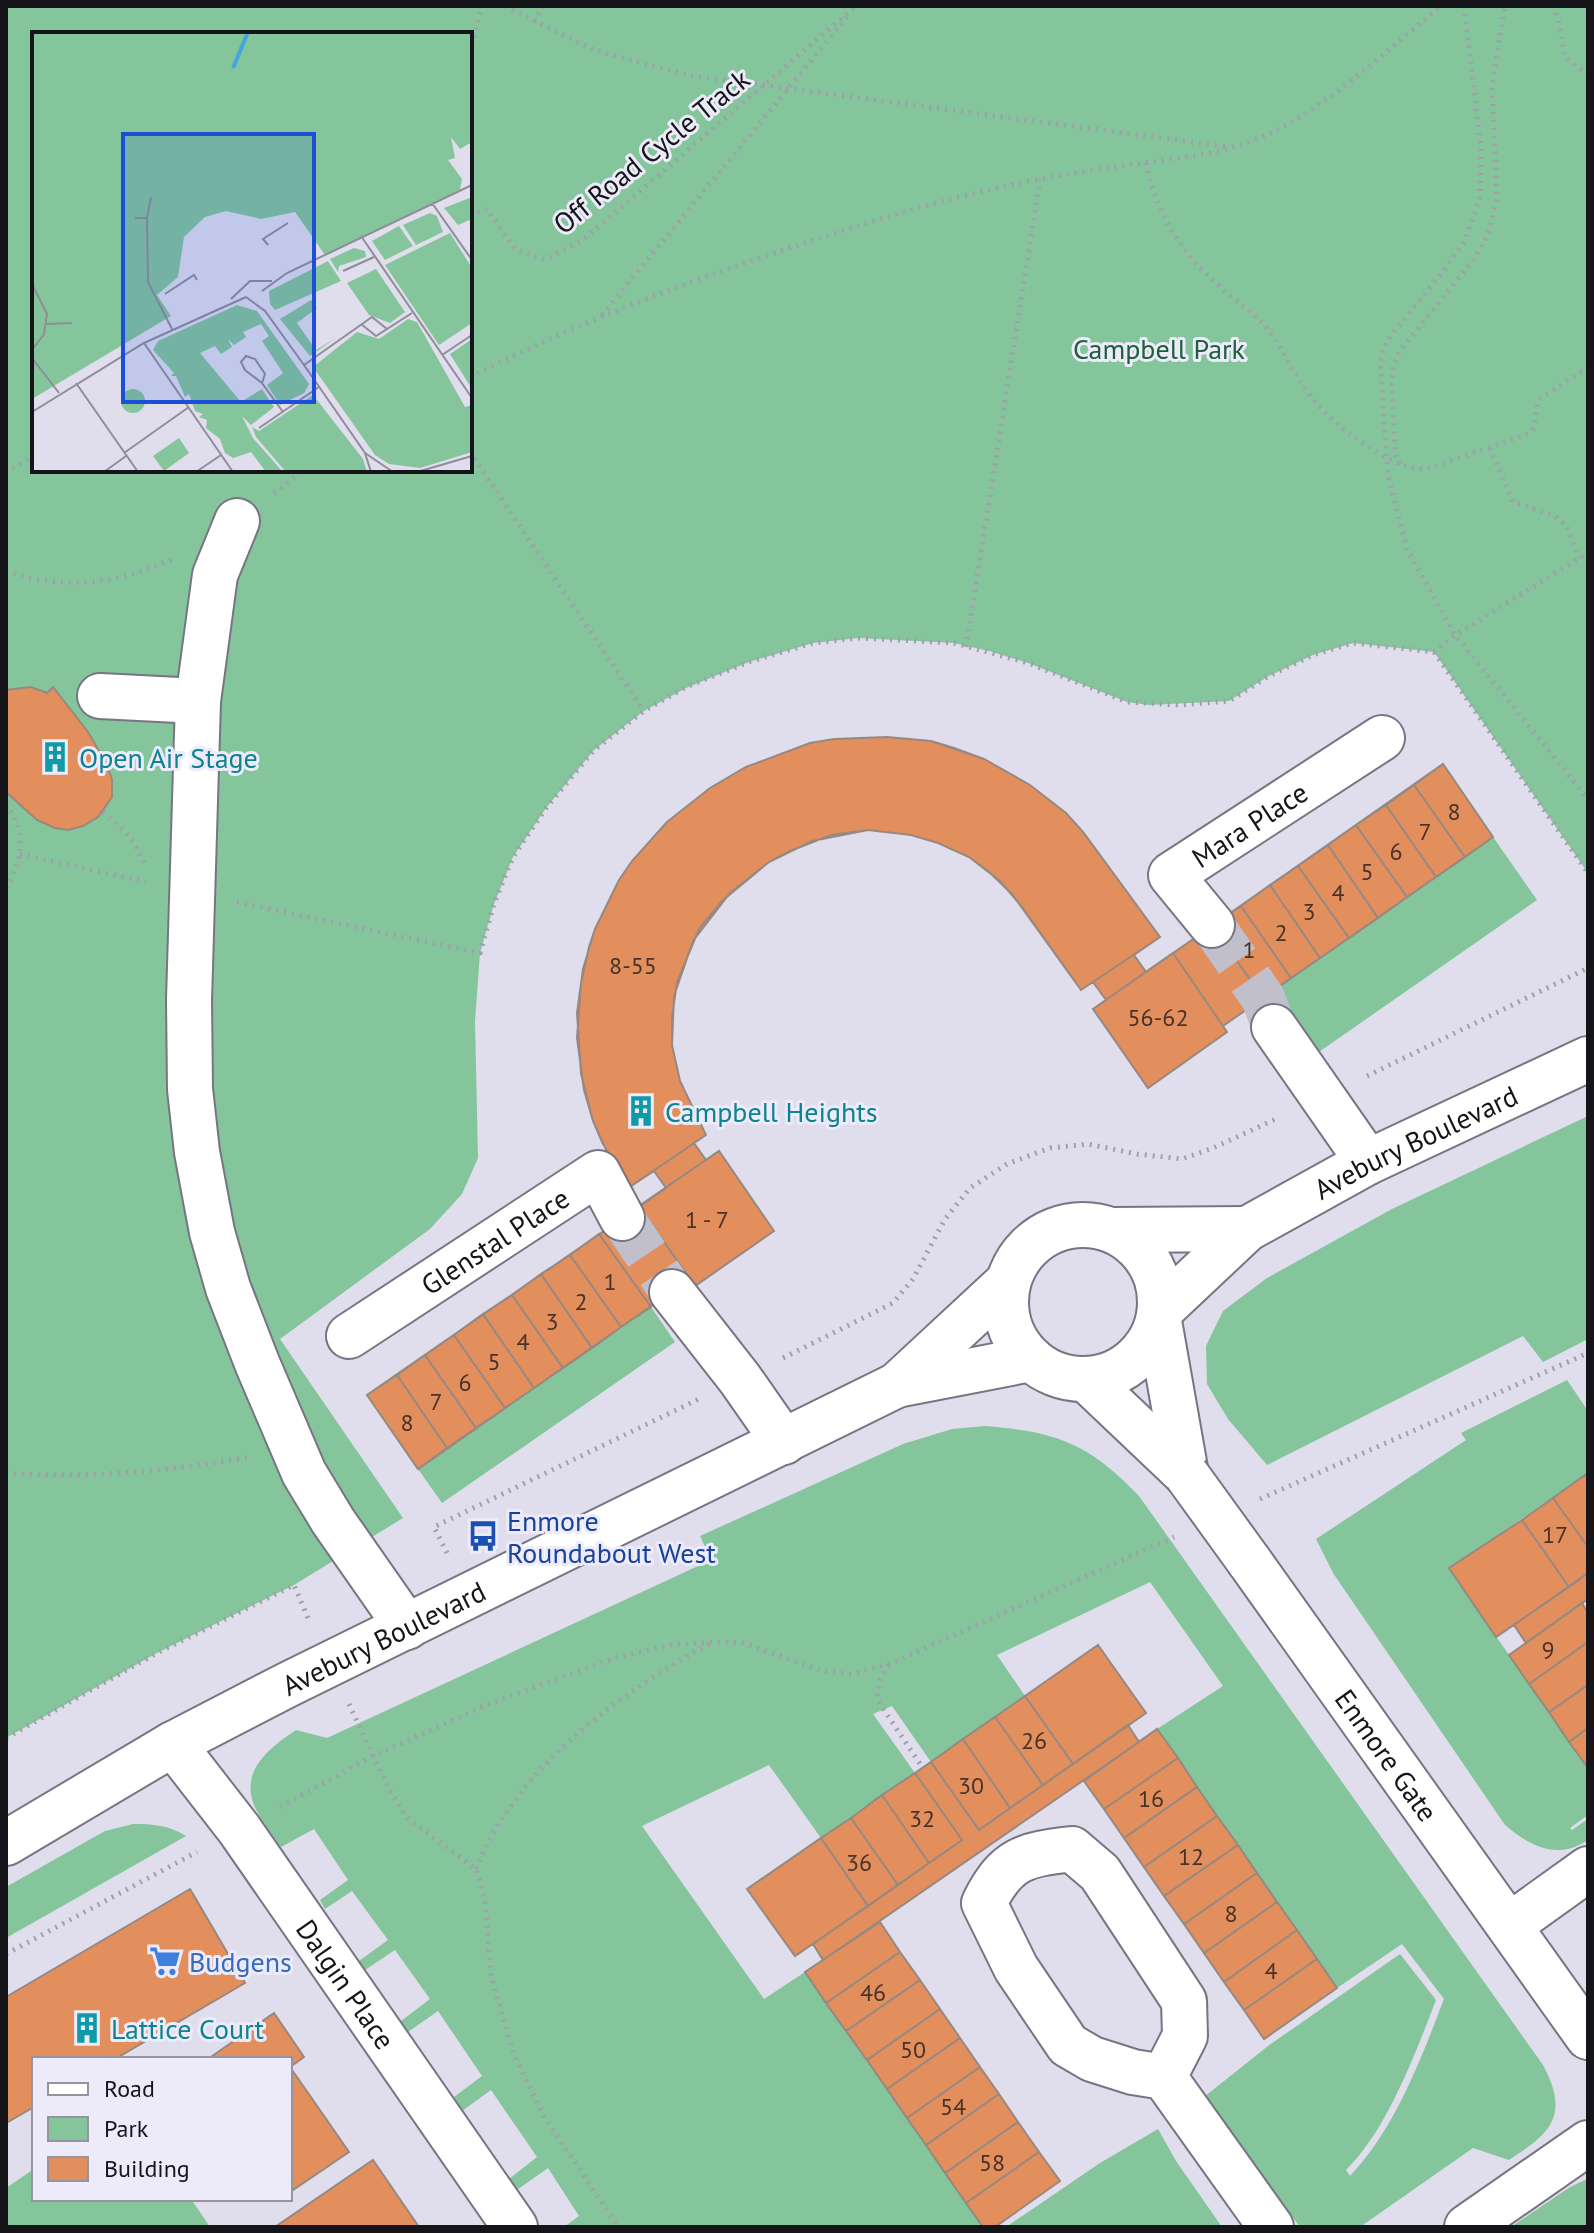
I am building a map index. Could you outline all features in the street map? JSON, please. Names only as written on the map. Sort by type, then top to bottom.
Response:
[{"type":"street","points":[[237,521],[215,575],[198,701],[189,1000],[190,1089],[197,1152],[212,1232],[228,1288],[304,1473],[333,1521],[407,1627]]},
{"type":"street","points":[[100,696],[198,701]]},
{"type":"street","name":"Mara Place","points":[[1212,925],[1171,875],[1382,738]]},
{"type":"street","points":[[1274,1027],[1368,1162]]},
{"type":"street","name":"Avebury Boulevard","points":[[1160,1316],[1247,1229],[1368,1162],[1588,1059]]},
{"type":"street","name":"Glenstal Place","points":[[349,1336],[598,1173],[622,1218]]},
{"type":"street","points":[[1087,1224],[1113,1230],[1134,1243],[1150,1262],[1159,1285],[1160,1316],[1149,1343],[1133,1362],[1112,1374],[1087,1380],[1067,1378],[1048,1371],[1031,1359],[1017,1343],[1009,1324],[1006,1303],[1008,1282],[1019,1258],[1037,1239],[1061,1228],[1087,1224]]},
{"type":"street","name":"Avebury Boulevard","points":[[1113,1230],[1247,1229]]},
{"type":"street","name":"Avebury Boulevard","points":[[897,1385],[1008,1282]]},
{"type":"street","points":[[672,1292],[740,1379],[784,1442]]},
{"type":"street","name":"Enmore Gate","points":[[1160,1316],[1186,1474]]},
{"type":"street","name":"Avebury Boulevard","points":[[6,1843],[173,1744],[897,1385],[1031,1359]]},
{"type":"street","name":"Enmore Gate","points":[[1087,1380],[1186,1474],[1588,2037]]},
{"type":"street","name":"Dalgin Place","points":[[173,1744],[239,1829],[515,2227]]},
{"type":"street","points":[[1164,2077],[1185,2036],[1184,2001],[1100,1873],[1072,1849],[1027,1855],[996,1878],[984,1903],[1016,1968],[1068,2045],[1092,2059],[1133,2072],[1164,2077],[1271,2227]]},
{"type":"street","points":[[1510,1925],[1588,1869]]},
{"type":"street","points":[[1467,2227],[1588,2143]]},
{"type":"path","points":[[472,45],[482,6]]},
{"type":"path","points":[[505,6],[594,50],[687,75],[1234,147]]},
{"type":"path","points":[[534,22],[543,6]]},
{"type":"path","points":[[602,316],[856,6]]},
{"type":"path","name":"Off Road Cycle Track","points":[[472,214],[487,209],[516,250],[545,260],[584,239],[856,6]]},
{"type":"path","points":[[472,376],[602,316],[722,270],[821,237],[949,199],[1234,147],[1292,122],[1322,102],[1441,6]]},
{"type":"path","points":[[1464,6],[1481,147],[1480,198],[1464,242],[1387,340],[1380,361],[1388,476],[1407,549],[1455,635],[1588,799]]},
{"type":"path","points":[[1400,465],[1395,455],[1393,368],[1399,352],[1474,259],[1488,235],[1497,198],[1492,85],[1505,6]]},
{"type":"path","points":[[1553,6],[1565,57],[1588,75]]},
{"type":"path","points":[[1146,163],[1164,216],[1183,250],[1197,266],[1255,315],[1333,422],[1350,436],[1400,465],[1427,469],[1530,433],[1536,424],[1538,402],[1543,396],[1588,367]]},
{"type":"path","points":[[966,647],[1040,180]]},
{"type":"path","points":[[1490,448],[1513,502],[1555,516],[1567,527],[1580,558]]},
{"type":"path","points":[[472,455],[644,711]]},
{"type":"path","points":[[6,473],[32,456]]},
{"type":"path","points":[[6,571],[67,584],[113,580],[138,574],[181,555],[237,521],[301,472]]},
{"type":"path","points":[[194,892],[480,953],[494,904],[513,857],[546,808],[594,750],[644,711],[686,687],[724,672],[813,643],[858,638],[954,643],[1028,663],[1127,702],[1149,705],[1229,701],[1269,676],[1313,655],[1353,643],[1434,652],[1455,635],[1588,553]]},
{"type":"path","points":[[1434,652],[1588,873]]},
{"type":"path","points":[[6,804],[20,833],[20,854],[14,875],[6,888]]},
{"type":"path","points":[[20,854],[151,883],[138,847],[124,829],[103,812]]},
{"type":"path","points":[[452,1562],[434,1527],[893,1303],[913,1279],[945,1219],[970,1188],[1007,1164],[1050,1148],[1088,1144],[1182,1159],[1322,1098],[1588,968]]},
{"type":"path","points":[[1538,1376],[1588,1353]]},
{"type":"path","points":[[6,1473],[101,1473],[213,1464],[262,1455],[290,1441]]},
{"type":"path","points":[[6,1738],[157,1653],[294,1585],[389,1789],[407,1818],[476,1869],[485,1898],[491,1976],[514,2055],[544,2116],[618,2227]]},
{"type":"path","points":[[6,1954],[373,1756],[491,1703],[617,1657],[675,1644],[743,1643],[823,1671],[852,1674],[889,1664],[905,1656]]},
{"type":"path","points":[[476,1869],[497,1829],[550,1758],[614,1704],[709,1644]]},
{"type":"path","points":[[889,1664],[880,1677],[878,1701],[922,1767]]},
{"type":"green space","name":"Campbell Park","points":[[6,6],[1588,6],[1588,873],[1434,652],[1353,643],[1313,655],[1269,676],[1229,701],[1149,705],[1127,702],[989,651],[954,643],[858,638],[813,643],[749,662],[686,688],[644,711],[594,750],[546,808],[513,857],[494,904],[480,953],[475,1021],[478,1158],[462,1194],[430,1229],[280,1339],[403,1518],[294,1585],[157,1653],[6,1738]]},
{"type":"green space","points":[[1493,837],[1537,900],[1306,1061],[1263,998]]},
{"type":"green space","points":[[1588,1116],[1588,1339],[1543,1362],[1523,1336],[1267,1465],[1228,1419],[1207,1384],[1206,1346],[1223,1311],[1267,1278],[1392,1209]]},
{"type":"green space","points":[[651,1307],[675,1342],[442,1503],[418,1469]]},
{"type":"green space","points":[[1567,1380],[1588,1411],[1588,1473],[1449,1569],[1588,1768],[1588,1815],[1570,1828],[1572,1830],[1588,1819],[1588,1840],[1577,1846],[1555,1850],[1534,1845],[1505,1825],[1333,1573],[1316,1539],[1466,1440],[1461,1433]]},
{"type":"green space","points":[[985,1426],[1032,1432],[1070,1443],[1104,1464],[1139,1496],[1543,2065],[1555,2098],[1552,2122],[1536,2141],[1509,2160],[1473,2148],[1360,2227],[1300,2227],[1204,2097],[1268,2046],[1400,1954],[1436,2000],[1387,2113],[1346,2170],[1350,2176],[1393,2115],[1416,2069],[1444,1999],[1402,1944],[1337,1988],[1157,1729],[1223,1686],[1150,1582],[997,1655],[1025,1696],[931,1762],[892,1706],[873,1714],[915,1773],[821,1838],[769,1765],[642,1826],[764,1999],[805,1972],[983,2227],[564,2227],[579,2216],[548,2168],[517,2190],[509,2179],[537,2157],[491,2090],[462,2111],[454,2097],[482,2076],[438,2011],[408,2032],[401,2021],[430,1999],[395,1950],[365,1970],[359,1961],[388,1940],[352,1891],[325,1909],[320,1900],[348,1880],[314,1829],[281,1847],[266,1826],[254,1805],[251,1792],[251,1780],[260,1760],[296,1730],[327,1738],[711,1560],[700,1536],[903,1444],[952,1429]]},
{"type":"green space","points":[[133,1824],[160,1826],[186,1836],[6,1938],[6,1887],[105,1831]]},
{"type":"green space","points":[[1158,2129],[1176,2161],[1222,2227],[1006,2227],[1100,2163]]},
{"type":"green space","points":[[32,2170],[32,2201],[192,2201],[210,2227],[6,2227],[6,2188]]},
{"type":"green space","points":[[1588,2181],[1588,2227],[1511,2227],[1570,2187]]},
{"type":"building","name":"Open Air Stage","points":[[31,687],[47,693],[53,687],[88,732],[112,779],[112,797],[98,817],[83,826],[68,830],[55,828],[37,820],[6,792],[6,690]]},
{"type":"building","name":"Campbell Heights","points":[[887,737],[931,741],[984,759],[1030,785],[1066,813],[1160,937],[1134,955],[1146,972],[1443,764],[1493,837],[1223,1026],[1227,1032],[1148,1088],[1093,1009],[1106,1000],[1093,982],[1081,990],[1012,894],[969,857],[911,835],[868,830],[812,841],[769,862],[722,901],[699,929],[677,982],[672,1045],[680,1081],[706,1135],[694,1143],[706,1160],[719,1151],[774,1231],[695,1286],[690,1279],[418,1469],[367,1395],[666,1188],[654,1171],[628,1188],[593,1121],[581,1074],[577,1013],[583,969],[595,929],[619,880],[667,822],[710,788],[746,767],[810,743]]},
{"type":"building","points":[[887,737],[931,741],[954,748],[984,759],[1030,785],[1066,813],[1083,832],[1160,937],[1081,990],[1022,907],[1000,881],[969,857],[911,835],[868,830],[831,835],[790,851],[769,862],[730,893],[693,941],[674,996],[672,1045],[680,1081],[706,1135],[628,1188],[612,1163],[593,1121],[584,1090],[577,1038],[581,983],[589,947],[619,880],[667,822],[710,788],[746,767],[810,743]]},
{"type":"building","points":[[1443,764],[1493,837],[1465,857],[1414,785]]},
{"type":"building","points":[[1414,785],[1465,857],[1436,877],[1386,805]]},
{"type":"building","points":[[1386,805],[1436,877],[1407,897],[1356,825]]},
{"type":"building","points":[[1356,825],[1407,897],[1378,918],[1328,845]]},
{"type":"building","points":[[1328,845],[1378,918],[1349,938],[1298,866]]},
{"type":"building","points":[[1298,866],[1349,938],[1320,958],[1270,885]]},
{"type":"building","points":[[1270,885],[1320,958],[1291,978],[1241,906]]},
{"type":"building","points":[[1241,906],[1291,978],[1263,998],[1212,925]]},
{"type":"building","points":[[1173,953],[1227,1032],[1148,1088],[1093,1009]]},
{"type":"building","points":[[719,1151],[774,1231],[695,1286],[639,1206]]},
{"type":"building","points":[[599,1234],[651,1307],[621,1327],[570,1255]]},
{"type":"building","points":[[570,1255],[621,1327],[592,1348],[541,1274]]},
{"type":"building","points":[[541,1274],[592,1348],[563,1368],[512,1295]]},
{"type":"building","points":[[512,1295],[563,1368],[534,1388],[483,1314]]},
{"type":"building","points":[[483,1314],[534,1388],[505,1408],[454,1335]]},
{"type":"building","points":[[454,1335],[505,1408],[476,1428],[425,1355]]},
{"type":"building","points":[[425,1355],[476,1428],[447,1448],[397,1375]]},
{"type":"building","points":[[397,1375],[447,1448],[418,1469],[367,1395]]},
{"type":"building","points":[[1585,1475],[1588,1479],[1588,1547],[1553,1498]]},
{"type":"building","points":[[1553,1498],[1588,1547],[1588,1573],[1569,1587],[1522,1520]]},
{"type":"building","points":[[1522,1520],[1569,1587],[1496,1637],[1449,1568]]},
{"type":"building","points":[[1588,1573],[1588,1599],[1526,1643],[1514,1625]]},
{"type":"building","points":[[1582,1603],[1588,1613],[1588,1642],[1529,1684],[1509,1655]]},
{"type":"building","points":[[1588,1642],[1588,1685],[1549,1712],[1529,1684]]},
{"type":"building","points":[[1098,1645],[1146,1713],[1073,1764],[1025,1696]]},
{"type":"building","points":[[1588,1685],[1588,1728],[1569,1742],[1549,1712]]},
{"type":"building","points":[[1025,1696],[1073,1764],[1043,1785],[995,1717]]},
{"type":"building","points":[[995,1717],[1043,1785],[1010,1808],[963,1739]]},
{"type":"building","points":[[1128,1725],[1139,1742],[823,1960],[813,1944],[962,1840],[915,1773],[931,1762],[979,1830]]},
{"type":"building","points":[[1588,1728],[1588,1768],[1569,1742]]},
{"type":"building","points":[[1157,1729],[1178,1758],[1104,1809],[1084,1781]]},
{"type":"building","points":[[963,1739],[1010,1808],[979,1830],[931,1762]]},
{"type":"building","points":[[1178,1758],[1197,1787],[1124,1838],[1104,1809]]},
{"type":"building","points":[[915,1773],[962,1840],[929,1863],[882,1795]]},
{"type":"building","points":[[1197,1787],[1217,1816],[1144,1867],[1124,1838]]},
{"type":"building","points":[[882,1795],[929,1863],[898,1885],[851,1818]]},
{"type":"building","points":[[1217,1816],[1238,1845],[1164,1896],[1144,1867]]},
{"type":"building","points":[[851,1818],[898,1885],[868,1906],[821,1838]]},
{"type":"building","points":[[821,1838],[868,1906],[795,1956],[747,1889]]},
{"type":"building","points":[[1238,1845],[1257,1873],[1184,1924],[1164,1896]]},
{"type":"building","points":[[1257,1873],[1277,1902],[1204,1953],[1184,1924]]},
{"type":"building","name":"Lattice Court","points":[[190,1889],[245,1983],[118,2057],[32,2057],[32,2108],[6,2123],[6,1997]]},
{"type":"building","points":[[1277,1902],[1297,1930],[1224,1982],[1204,1953]]},
{"type":"building","points":[[880,1922],[900,1952],[826,2003],[805,1972]]},
{"type":"building","points":[[1297,1930],[1317,1959],[1244,2010],[1224,1982]]},
{"type":"building","points":[[900,1952],[920,1980],[846,2031],[826,2003]]},
{"type":"building","points":[[1317,1959],[1337,1988],[1264,2039],[1244,2010]]},
{"type":"building","points":[[920,1980],[940,2009],[867,2060],[846,2031]]},
{"type":"building","points":[[940,2009],[960,2038],[887,2089],[867,2060]]},
{"type":"building","points":[[274,2013],[304,2057],[292,2066],[292,2057],[211,2057]]},
{"type":"building","points":[[960,2038],[980,2067],[907,2118],[887,2089]]},
{"type":"building","points":[[980,2067],[999,2094],[926,2145],[907,2118]]},
{"type":"building","points":[[292,2070],[349,2152],[292,2191]]},
{"type":"building","points":[[999,2094],[1018,2122],[945,2173],[926,2145]]},
{"type":"building","points":[[1018,2122],[1039,2152],[966,2203],[945,2173]]},
{"type":"building","points":[[1039,2152],[1060,2181],[995,2227],[983,2227],[966,2203]]},
{"type":"building","points":[[373,2160],[419,2227],[275,2227]]},
{"type":"tunnel","points":[[1212,925],[1263,998],[1274,1027]]},
{"type":"tunnel","points":[[622,1218],[672,1292]]},
{"type":"place","name":"Open Air Stage","points":[[55,757]]},
{"type":"place","name":"Campbell Heights","points":[[641,1111]]},
{"type":"place","name":"Enmore Roundabout West","points":[[483,1536]]},
{"type":"place","name":"Budgens","points":[[165,1961]]},
{"type":"place","name":"Lattice Court","points":[[87,2028]]}]
